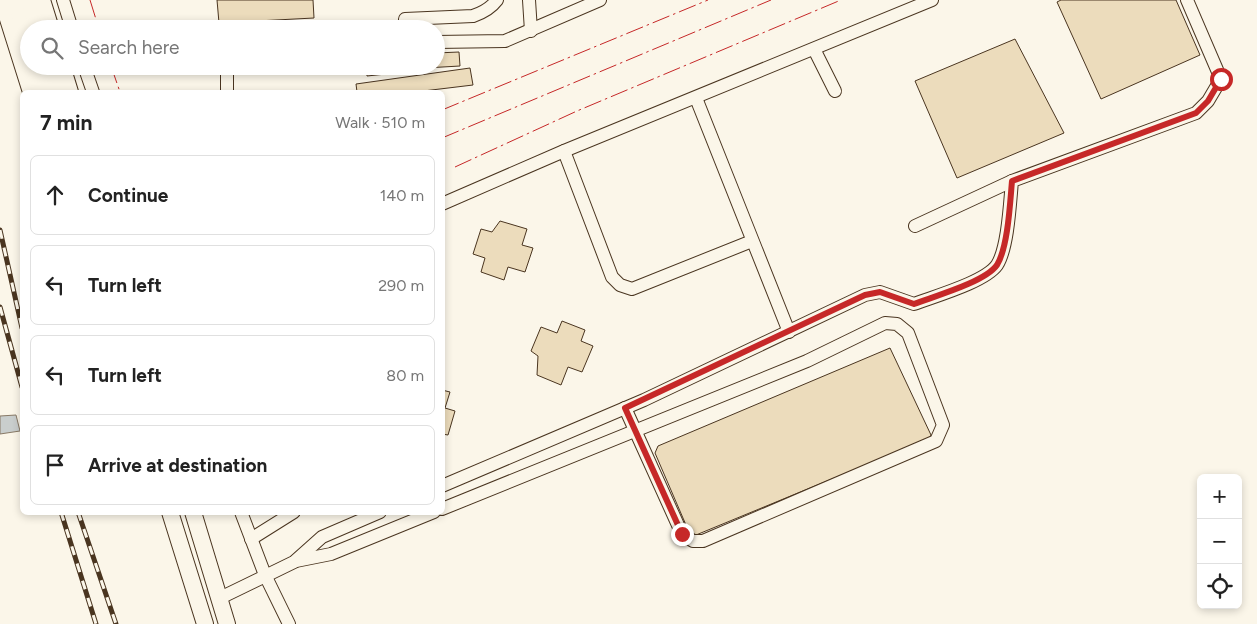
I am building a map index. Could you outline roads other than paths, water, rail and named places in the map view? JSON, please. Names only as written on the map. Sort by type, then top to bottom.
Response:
[{"type":"main road","points":[[2,0],[20,57]]},
{"type":"main road","points":[[15,0],[22,20]]},
{"type":"main road","points":[[29,0],[35,20]]},
{"type":"main road","points":[[42,0],[48,20]]},
{"type":"main road","points":[[26,75],[30,90]]},
{"type":"main road","points":[[39,75],[43,90]]},
{"type":"main road","points":[[53,75],[57,90]]},
{"type":"main road","points":[[65,75],[69,90]]},
{"type":"main road","points":[[171,515],[205,624]]},
{"type":"main road","points":[[194,515],[227,624]]},
{"type":"street","points":[[63,0],[69,20]]},
{"type":"street","points":[[405,20],[473,16],[482,13],[497,0]]},
{"type":"street","points":[[530,0],[531,31]]},
{"type":"street","points":[[445,42],[504,42],[600,0]]},
{"type":"street","points":[[445,203],[564,151],[932,0]]},
{"type":"street","points":[[916,226],[1012,181],[1196,113],[1208,101],[1221,79],[1187,0]]},
{"type":"street","points":[[814,49],[835,91]]},
{"type":"street","points":[[87,75],[92,90]]},
{"type":"street","points":[[227,75],[227,90]]},
{"type":"street","points":[[696,98],[789,332]]},
{"type":"street","points":[[564,151],[612,277],[620,285],[632,288],[752,241]]},
{"type":"street","points":[[445,485],[625,408],[865,295],[880,292],[914,304],[982,278],[997,265],[1004,249],[1012,181]]},
{"type":"street","points":[[445,508],[636,430],[807,361],[885,323],[896,324],[908,333],[943,425],[936,441],[703,541],[693,541],[682,534],[636,430],[625,408]]},
{"type":"street","points":[[242,515],[265,576],[288,624]]},
{"type":"street","points":[[251,539],[289,515]]},
{"type":"street","points":[[294,562],[322,538],[373,515]]},
{"type":"street","points":[[220,598],[294,562],[331,554],[427,515]]},
{"type":"railway","points":[[0,230],[20,319]]},
{"type":"railway","points":[[0,307],[20,380]]},
{"type":"railway","points":[[62,515],[96,624]]},
{"type":"railway","points":[[79,515],[116,624]]}]
